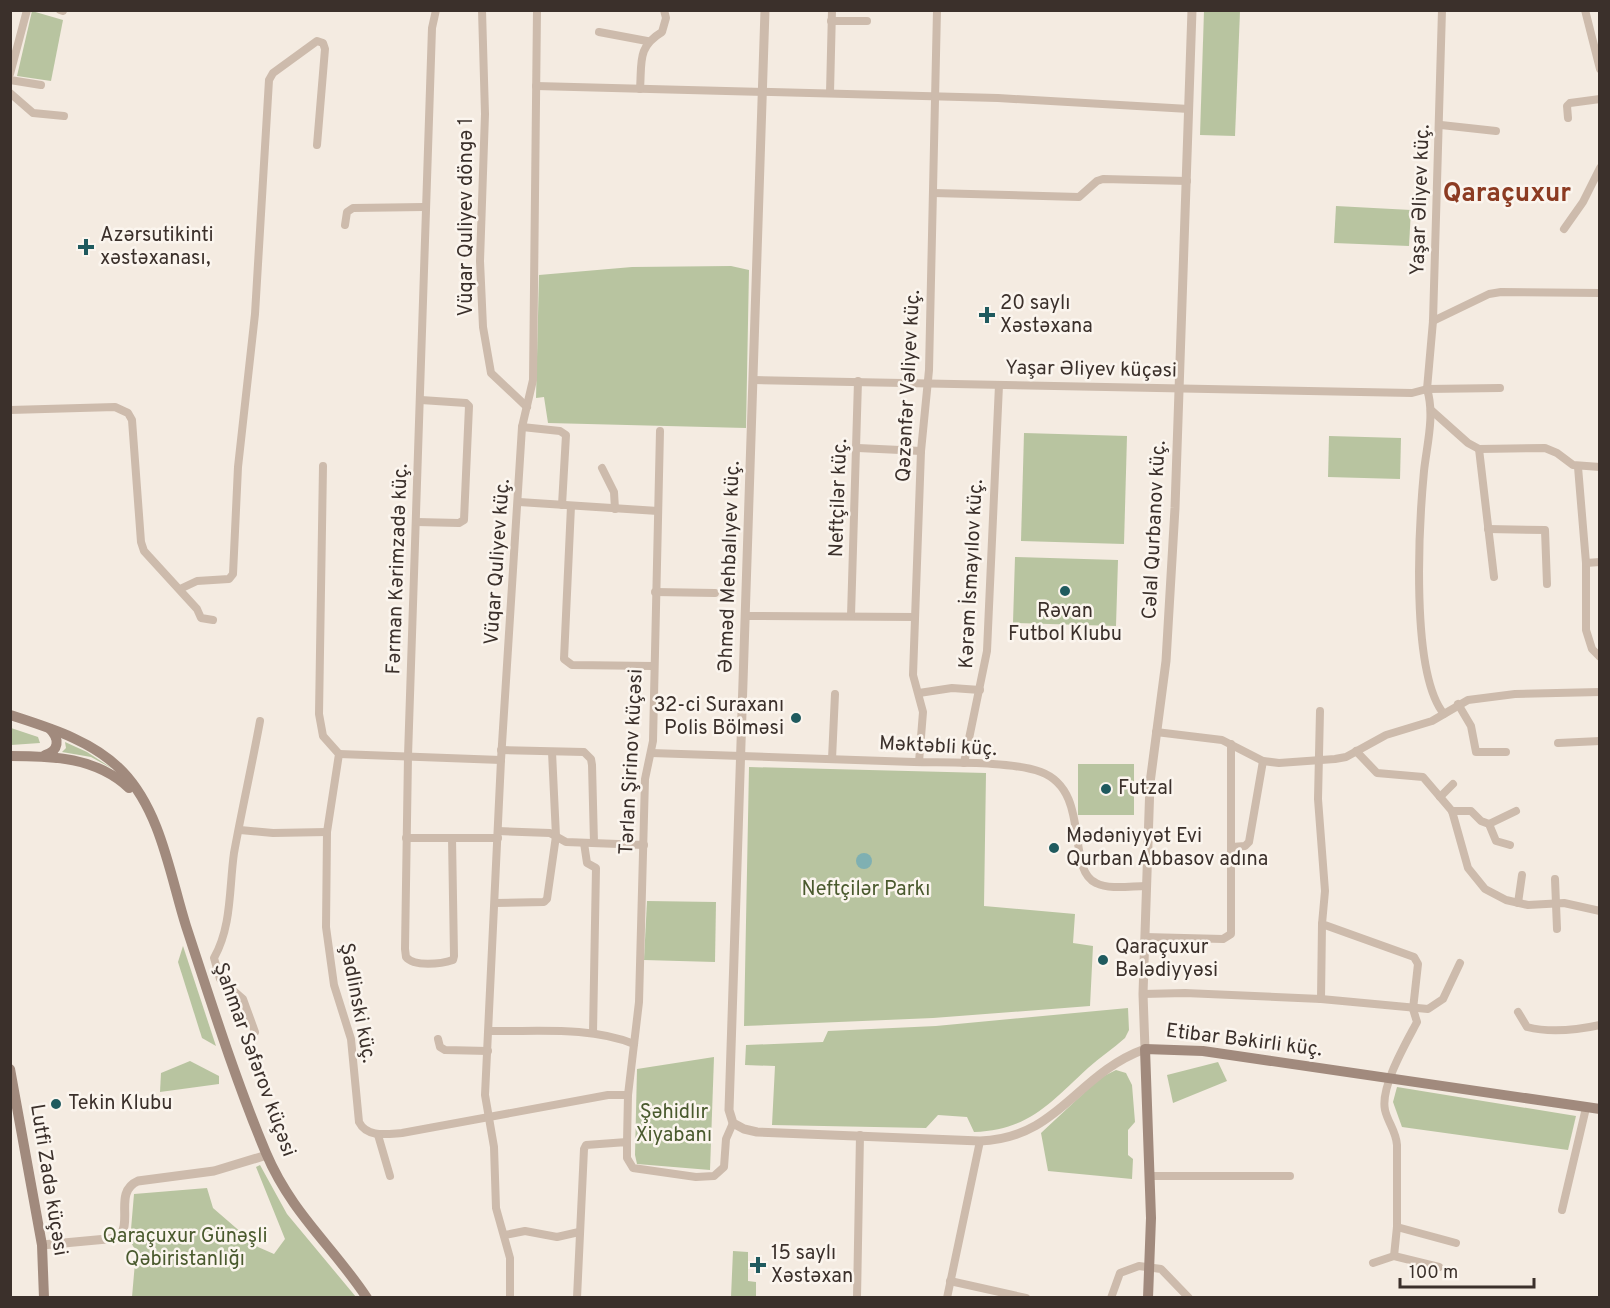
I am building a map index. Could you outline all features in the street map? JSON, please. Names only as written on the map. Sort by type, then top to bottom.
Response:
[{"type":"main road","points":[[10,715],[85,744],[112,762],[127,776],[148,809]]},
{"type":"main road","points":[[42,756],[53,752],[57,745],[57,738],[50,729]]},
{"type":"main road","points":[[10,756],[42,756],[78,761],[101,768],[118,778],[148,809]]},
{"type":"main road","name":"Şahmar Səfərov küçəsi","points":[[148,809],[229,1056],[267,1155],[301,1217],[367,1298]]},
{"type":"main road","points":[[1145,1049],[1150,1176],[1148,1298]]},
{"type":"main road","name":"Etibar Bəkirli küç.","points":[[1145,1049],[1203,1051],[1599,1110]]},
{"type":"main road","name":"Lutfi Zadə küçəsi","points":[[10,1070],[42,1245],[44,1298]]},
{"type":"street","points":[[10,74],[27,10]]},
{"type":"street","name":"Fərman Kərimzadə küç.","points":[[436,10],[432,28],[424,207],[421,400],[406,838],[406,957],[414,963],[453,960],[452,838]]},
{"type":"street","name":"Vüqar Quliyev döngə 1","points":[[482,10],[485,114],[480,261],[483,327],[492,373],[527,407]]},
{"type":"street","name":"Vüqar Quliyev küç.","points":[[488,1116],[486,1101],[501,750],[519,502],[522,427],[533,380],[537,10]]},
{"type":"street","points":[[598,32],[647,41],[662,32],[666,18],[664,10]]},
{"type":"street","name":"Əhməd Mehbalıyev küç.","points":[[733,1123],[729,1110],[729,1078],[747,616],[765,10]]},
{"type":"street","points":[[830,93],[832,10]]},
{"type":"street","name":"Qəzənfər Vəliyev küç.","points":[[919,762],[923,712],[913,675],[921,451],[928,383],[937,10]]},
{"type":"street","name":"Cəlal Qurbanov küç.","points":[[1145,1049],[1143,994],[1150,783],[1166,661],[1179,389],[1192,10]]},
{"type":"street","name":"Yaşar Əliyev küç.","points":[[1442,10],[1441,125],[1433,321],[1427,389],[1431,410],[1419,535],[1421,625],[1426,667],[1437,705],[1443,714]]},
{"type":"street","points":[[1585,10],[1595,32],[1599,69]]},
{"type":"street","points":[[831,21],[867,21]]},
{"type":"street","points":[[180,589],[197,581],[228,579],[233,574],[238,467],[255,314],[269,80],[273,73],[317,41],[323,43],[326,49],[317,145]]},
{"type":"street","points":[[640,89],[642,57],[647,41]]},
{"type":"street","points":[[10,80],[41,85]]},
{"type":"street","points":[[536,86],[935,96],[1189,109]]},
{"type":"street","points":[[10,93],[33,113],[64,116]]},
{"type":"street","points":[[1568,118],[1567,106],[1570,103],[1599,99]]},
{"type":"street","points":[[1441,125],[1496,131]]},
{"type":"street","points":[[1564,229],[1583,202],[1599,168]]},
{"type":"street","points":[[933,193],[1079,197],[1097,181],[1103,179],[1187,181]]},
{"type":"street","points":[[345,225],[347,212],[353,208],[424,207]]},
{"type":"street","points":[[1433,321],[1489,294],[1501,292],[1599,293]]},
{"type":"street","name":"Yaşar Əliyev küçəsi","points":[[754,380],[1412,393],[1427,389],[1500,388]]},
{"type":"street","name":"Neftçilər küç.","points":[[851,616],[858,448],[858,381]]},
{"type":"street","name":"Kərəm İsmayılov küç.","points":[[964,763],[987,651],[999,385]]},
{"type":"street","points":[[417,522],[459,523],[464,520],[468,450],[468,404],[421,400]]},
{"type":"street","points":[[10,410],[115,407],[128,413],[132,420],[141,542],[144,551],[180,589],[201,618],[213,620]]},
{"type":"street","points":[[1431,410],[1479,449],[1545,448],[1578,467],[1599,467]]},
{"type":"street","points":[[522,427],[560,431],[566,435],[562,505]]},
{"type":"street","name":"Tərlan Şirinov küçəsi","points":[[628,1095],[639,1002],[645,779],[651,753],[660,431]]},
{"type":"street","points":[[858,448],[921,451]]},
{"type":"street","points":[[1479,449],[1494,577]]},
{"type":"street","points":[[323,466],[318,714],[323,736],[339,754],[501,760]]},
{"type":"street","points":[[1578,467],[1586,563],[1586,630],[1592,649],[1599,657]]},
{"type":"street","points":[[602,468],[614,492],[615,508]]},
{"type":"street","points":[[519,502],[658,511]]},
{"type":"street","points":[[571,506],[564,659],[572,665],[653,666]]},
{"type":"street","points":[[1488,529],[1545,530],[1547,584]]},
{"type":"street","points":[[1586,563],[1599,562]]},
{"type":"street","points":[[655,592],[715,593]]},
{"type":"street","points":[[747,616],[915,617]]},
{"type":"street","points":[[919,693],[952,688],[980,690]]},
{"type":"street","points":[[1156,732],[1222,740],[1263,761],[1279,763],[1319,760],[1346,757],[1386,735],[1419,726],[1468,700],[1515,694],[1599,692]]},
{"type":"street","points":[[832,759],[835,694]]},
{"type":"street","points":[[1458,704],[1471,726],[1476,752],[1506,752]]},
{"type":"street","points":[[1320,711],[1318,799],[1325,891],[1321,999]]},
{"type":"street","points":[[255,1032],[243,999],[220,979],[214,958],[221,946],[228,911],[231,873],[260,721]]},
{"type":"street","points":[[1558,743],[1599,741]]},
{"type":"street","points":[[1145,938],[1223,939],[1229,937],[1232,847],[1231,744]]},
{"type":"street","points":[[501,750],[584,752],[591,759],[594,843]]},
{"type":"street","points":[[1356,751],[1377,773],[1423,777],[1452,811],[1465,862],[1476,881],[1494,895],[1518,903],[1554,902],[1599,911]]},
{"type":"street","points":[[495,903],[544,902],[547,899],[556,836],[552,752]]},
{"type":"street","name":"Məktəbli küç.","points":[[651,753],[964,763],[1020,768],[1048,776],[1062,790],[1073,809],[1077,825],[1080,861],[1087,876],[1094,883],[1105,886],[1146,886]]},
{"type":"street","name":"Şadlinski küç.","points":[[339,754],[327,832],[326,927],[334,985],[351,1040],[359,1122],[362,1127],[378,1135]]},
{"type":"street","points":[[1232,847],[1245,846],[1249,842],[1263,761]]},
{"type":"street","points":[[1440,797],[1453,784]]},
{"type":"street","points":[[1452,811],[1466,809],[1489,824],[1496,841],[1510,845]]},
{"type":"street","points":[[1489,824],[1516,811]]},
{"type":"street","points":[[240,830],[273,833],[327,832]]},
{"type":"street","points":[[406,838],[452,838],[542,832],[566,842],[644,845]]},
{"type":"street","points":[[584,843],[587,863],[596,868],[593,1033]]},
{"type":"street","points":[[1518,903],[1522,875]]},
{"type":"street","points":[[1555,879],[1554,902],[1557,929]]},
{"type":"street","points":[[1322,924],[1417,960],[1413,1009],[1418,1022],[1391,1078],[1385,1107],[1396,1133],[1397,1227],[1394,1256]]},
{"type":"street","points":[[1143,994],[1185,993],[1321,999],[1428,1009],[1438,1004],[1448,991],[1460,963]]},
{"type":"street","points":[[202,973],[217,969]]},
{"type":"street","points":[[1518,1012],[1524,1024],[1534,1029],[1573,1030],[1599,1025]]},
{"type":"street","points":[[489,1031],[593,1033],[613,1036],[634,1044]]},
{"type":"street","points":[[438,1039],[445,1050],[488,1051]]},
{"type":"street","name":"Etibar Bəkirli küç.","points":[[733,1123],[757,1132],[980,1141],[1006,1138],[1028,1131],[1048,1119],[1103,1070],[1145,1049]]},
{"type":"street","points":[[390,1176],[378,1135],[402,1133],[608,1095],[628,1095],[627,1158],[633,1168],[696,1177],[714,1176],[724,1167],[726,1139],[733,1123]]},
{"type":"street","points":[[1562,1210],[1586,1107]]},
{"type":"street","points":[[488,1116],[494,1147],[496,1209],[510,1258],[510,1298]]},
{"type":"street","points":[[857,1298],[860,1135]]},
{"type":"street","points":[[947,1298],[980,1141]]},
{"type":"street","points":[[577,1298],[584,1149],[591,1143],[627,1142]]},
{"type":"street","points":[[42,1245],[118,1238],[123,1232],[125,1195],[132,1184],[138,1181],[214,1171],[267,1155]]},
{"type":"street","points":[[1150,1176],[1290,1176]]},
{"type":"street","points":[[1397,1227],[1456,1243]]},
{"type":"street","points":[[505,1235],[525,1232],[558,1237],[579,1232]]},
{"type":"street","points":[[1373,1263],[1394,1256],[1439,1267]]},
{"type":"street","points":[[1111,1298],[1115,1281],[1124,1269],[1139,1266],[1168,1273],[1189,1298]]},
{"type":"street","points":[[950,1281],[1026,1298]]},
{"type":"green space","points":[[32,11],[63,20],[51,81],[17,76]]},
{"type":"green space","points":[[1204,11],[1240,11],[1235,136],[1200,135]]},
{"type":"green space","points":[[1336,206],[1411,210],[1409,246],[1334,243]]},
{"type":"green space","points":[[731,266],[749,270],[746,428],[548,423],[544,397],[536,398],[539,275],[632,267]]},
{"type":"green space","points":[[1024,433],[1127,436],[1124,544],[1021,541]]},
{"type":"green space","points":[[1329,436],[1401,438],[1400,479],[1328,477]]},
{"type":"green space","name":"Rəvan Futbol Klubu","points":[[1015,557],[1118,560],[1116,626],[1013,623]]},
{"type":"green space","points":[[11,728],[38,737],[40,743],[11,745]]},
{"type":"green space","points":[[65,742],[87,752],[113,769],[91,757],[62,752],[66,748]]},
{"type":"green space","name":"Futzal","points":[[1078,764],[1134,764],[1134,815],[1078,815]]},
{"type":"green space","name":"Neftçilər Parkı","points":[[749,767],[986,773],[984,906],[1075,914],[1073,943],[1093,946],[1090,1006],[933,1018],[744,1026]]},
{"type":"green space","points":[[647,901],[716,902],[715,962],[644,960]]},
{"type":"green space","points":[[183,946],[216,1046],[202,1038],[178,962]]},
{"type":"green space","points":[[1128,1008],[1129,1030],[1125,1038],[1050,1103],[1024,1120],[993,1130],[974,1132],[967,1117],[938,1115],[926,1128],[772,1125],[775,1066],[745,1065],[746,1045],[823,1042],[828,1031],[936,1026]]},
{"type":"green space","name":"Şəhidlır Xiyabanı","points":[[714,1057],[710,1170],[637,1164],[635,1155],[637,1069]]},
{"type":"green space","points":[[190,1061],[219,1076],[219,1084],[160,1092],[161,1073]]},
{"type":"green space","points":[[1218,1062],[1227,1081],[1173,1103],[1167,1075]]},
{"type":"green space","points":[[1116,1070],[1126,1073],[1132,1085],[1135,1122],[1128,1130],[1128,1155],[1133,1159],[1132,1179],[1048,1171],[1041,1133],[1100,1078]]},
{"type":"green space","points":[[1397,1087],[1576,1116],[1568,1150],[1402,1127],[1393,1102]]},
{"type":"green space","name":"Qaraçuxur Günəşli Qəbiristanlığı","points":[[260,1165],[287,1214],[356,1297],[132,1297],[136,1251],[130,1241],[134,1194],[207,1188],[213,1208],[258,1247],[274,1254],[285,1239],[256,1167]]},
{"type":"green space","points":[[733,1251],[748,1252],[748,1281],[756,1282],[756,1297],[731,1297]]},
{"type":"water","points":[[864,853],[870,855],[872,861],[870,867],[864,869],[858,867],[856,861],[858,855]]},
{"type":"place","name":"Azərsutikinti xəstəxanası,","points":[[86,247]]},
{"type":"place","name":"20 saylı Xəstəxana","points":[[987,315]]},
{"type":"place","name":"Rəvan Futbol Klubu","points":[[1065,591]]},
{"type":"place","name":"32-ci Suraxanı Polis Bölməsi","points":[[796,718]]},
{"type":"place","name":"Futzal","points":[[1106,789]]},
{"type":"place","name":"Mədəniyyət Evi Qurban Abbasov adına","points":[[1054,848]]},
{"type":"place","name":"Qaraçuxur Bələdiyyəsi","points":[[1103,960]]},
{"type":"place","name":"Tekin Klubu","points":[[56,1104]]},
{"type":"place","name":"15 saylı Xəstəxan","points":[[758,1265]]},
{"type":"district","name":"Qaraçuxur","points":[[1507,194]]}]
